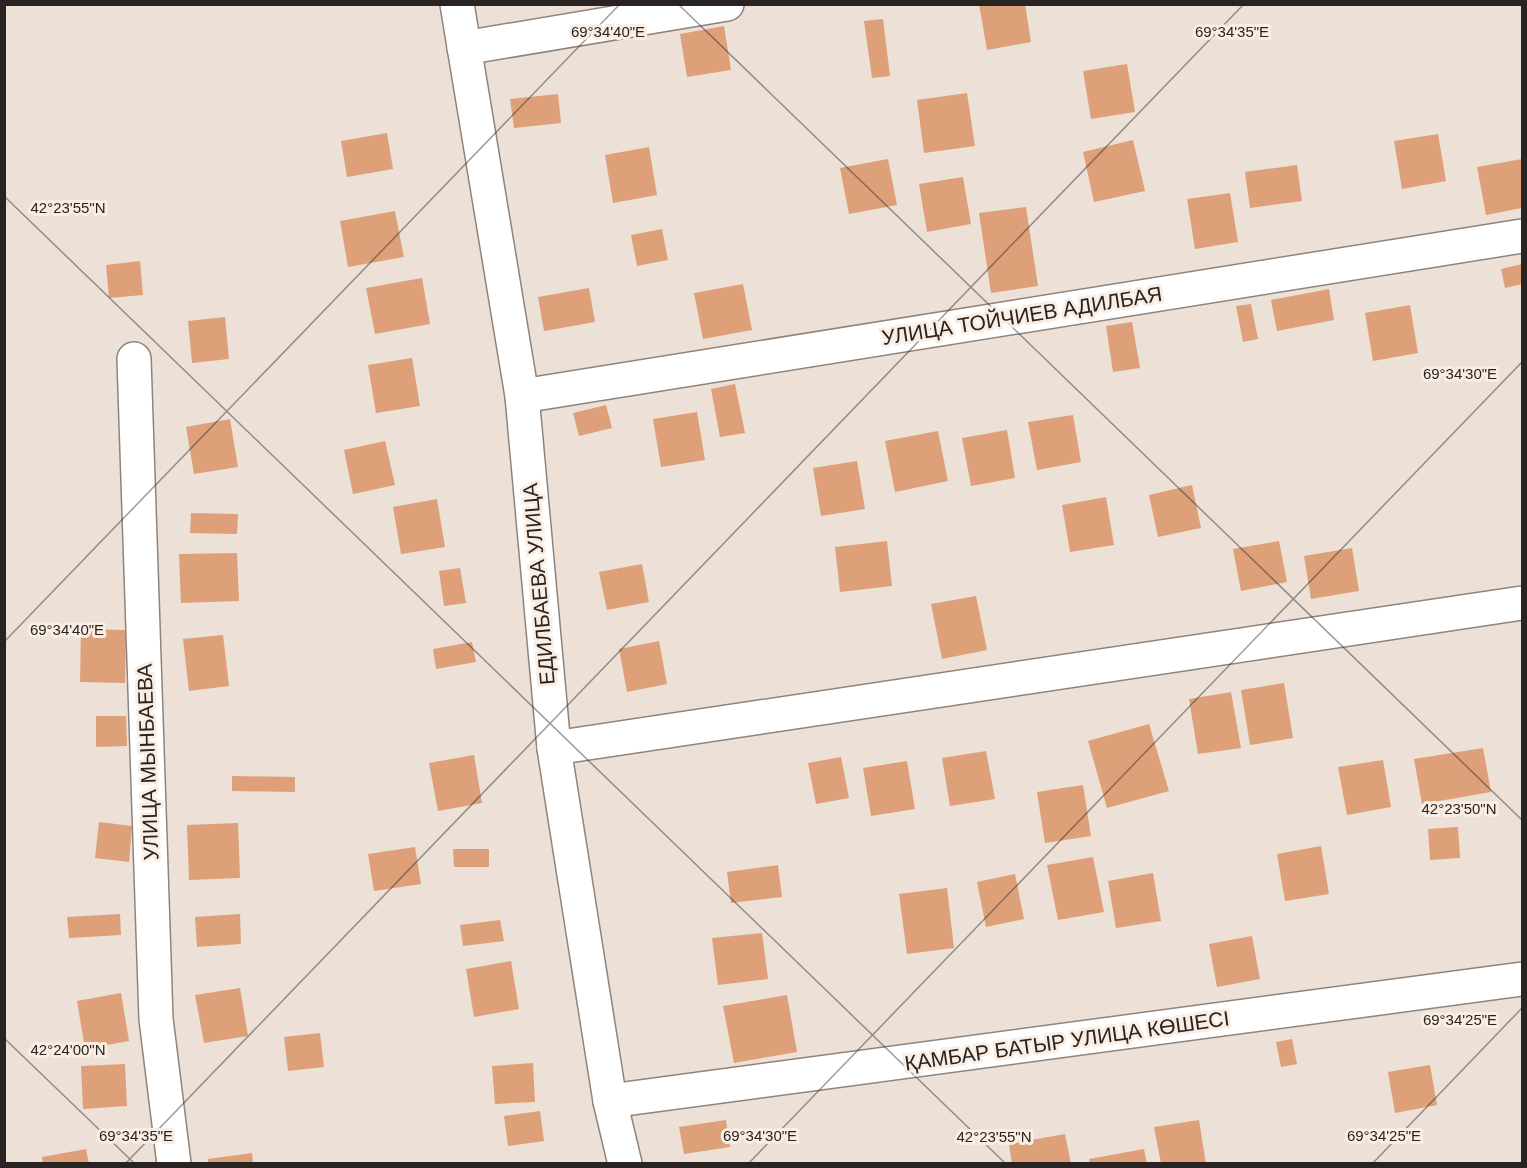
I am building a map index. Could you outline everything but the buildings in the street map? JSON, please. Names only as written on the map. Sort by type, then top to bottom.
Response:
[{"type":"street","name":"ЕДИЛБАЕВА УЛИЦА","points":[[457,4],[522,396],[554,747],[610,1101],[625,1164]]},
{"type":"street","points":[[464,48],[727,4]]},
{"type":"street","name":"УЛИЦА ТОЙЧИЕВ АДИЛБАЯ","points":[[522,396],[1522,236]]},
{"type":"street","name":"УЛИЦА МЫНБАЕВА","points":[[134,359],[156,1019],[174,1164]]},
{"type":"street","points":[[554,747],[1522,603]]},
{"type":"street","name":"ҚАМБАР БАТЫР УЛИЦА КӨШЕСІ","points":[[610,1101],[1522,979]]}]
